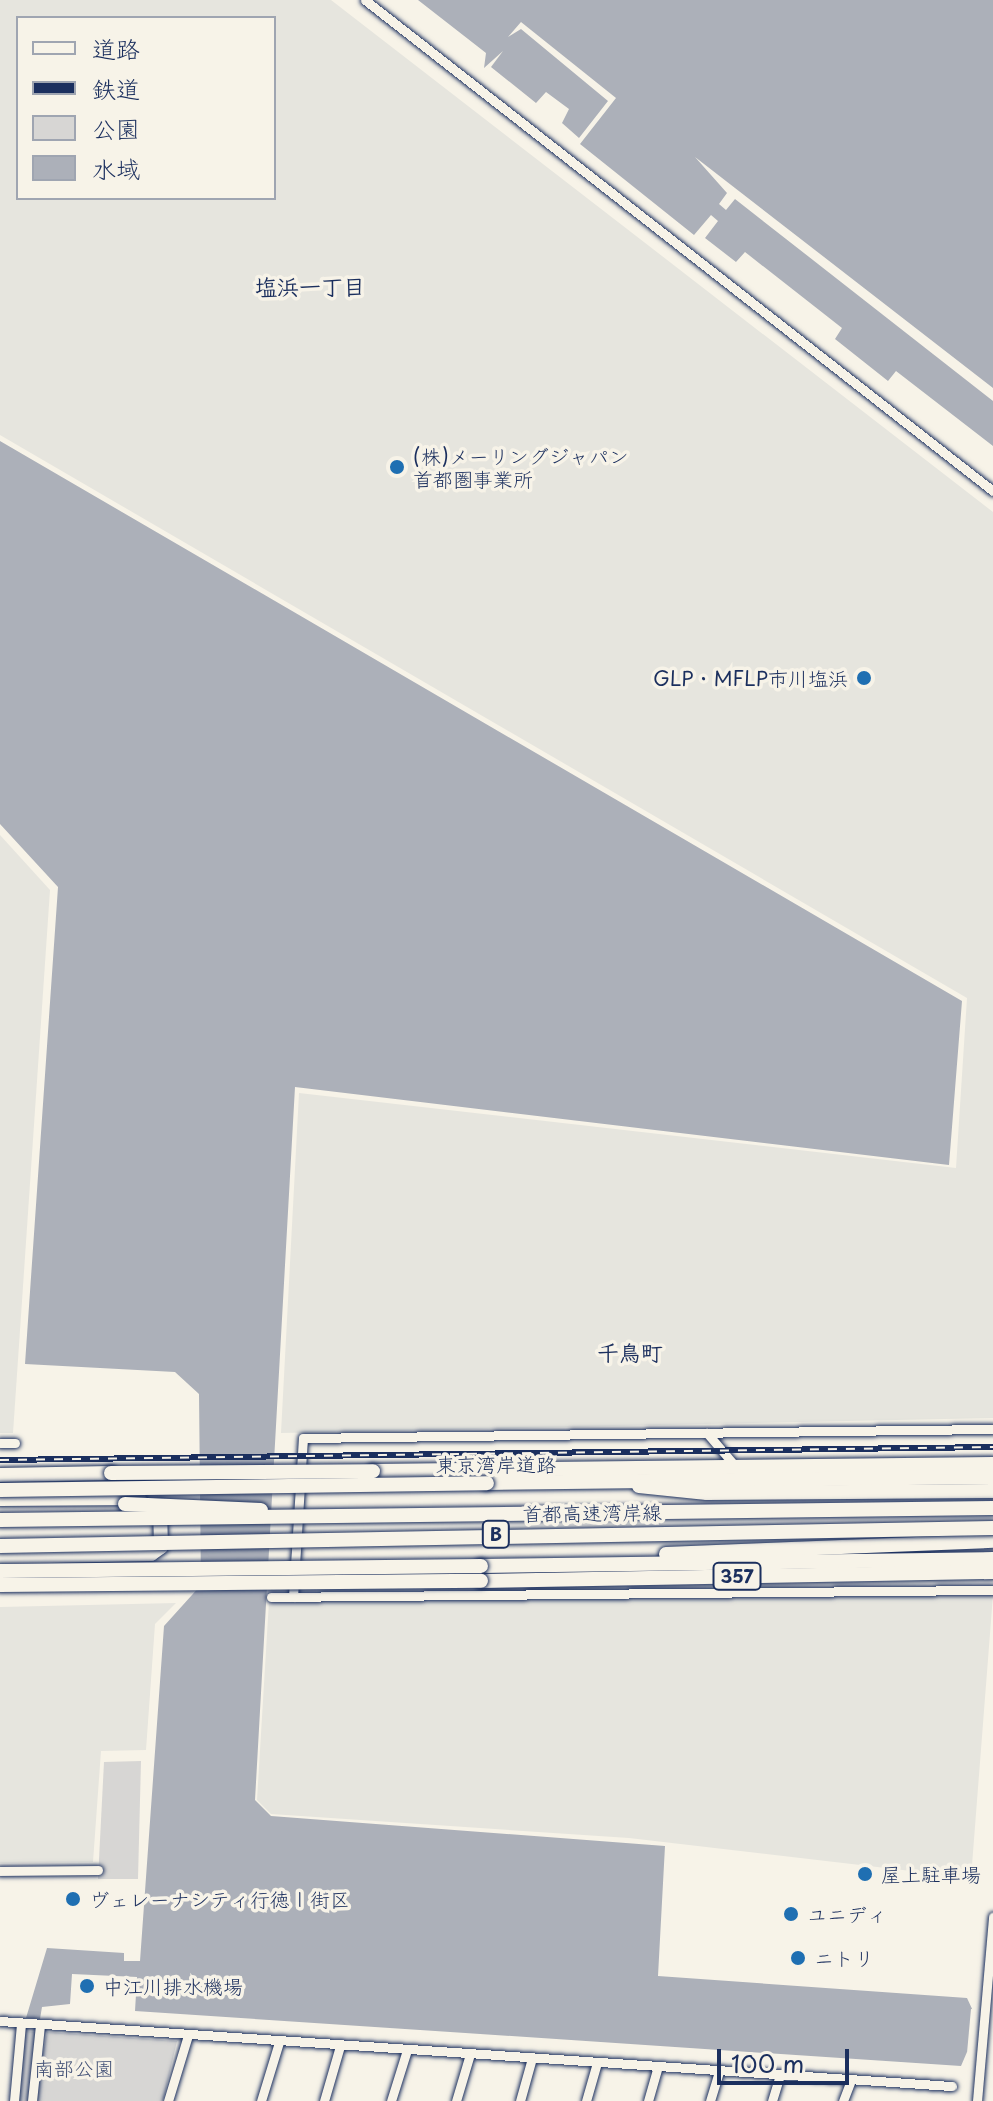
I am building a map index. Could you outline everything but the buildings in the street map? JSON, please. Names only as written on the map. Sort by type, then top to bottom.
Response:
[{"type":"highway","name":"東京湾岸道路","points":[[0,1490],[345,1486],[486,1476],[736,1467],[993,1464]]},
{"type":"highway","points":[[111,1473],[345,1486]]},
{"type":"highway","name":"東京湾岸道路","points":[[0,1475],[486,1476],[632,1483],[993,1477]]},
{"type":"highway","points":[[632,1483],[656,1492],[993,1491]]},
{"type":"highway","points":[[0,1499],[114,1498],[158,1504],[157,1552],[0,1557]]},
{"type":"highway","points":[[0,1506],[250,1508],[295,1517]]},
{"type":"highway","name":"首都高速湾岸線","points":[[0,1520],[993,1508]]},
{"type":"highway","name":"首都高速湾岸線","points":[[0,1546],[993,1528]]},
{"type":"highway","points":[[526,1565],[693,1552],[993,1541]]},
{"type":"highway","name":"357","points":[[0,1571],[296,1566],[481,1573],[526,1565],[993,1559]]},
{"type":"highway","points":[[87,1583],[296,1566]]},
{"type":"highway","name":"357","points":[[0,1585],[481,1573],[993,1572]]},
{"type":"street","points":[[365,0],[993,491]]},
{"type":"street","points":[[293,1597],[303,1438],[993,1429]]},
{"type":"street","points":[[707,1433],[736,1467]]},
{"type":"street","points":[[0,1443],[15,1443]]},
{"type":"street","points":[[271,1597],[993,1590]]},
{"type":"street","points":[[0,1871],[98,1870]]},
{"type":"street","points":[[977,2101],[993,1917]]},
{"type":"street","points":[[0,2021],[952,2086]]},
{"type":"street","points":[[14,2101],[21,2024]]},
{"type":"street","points":[[32,2101],[40,2025]]},
{"type":"street","points":[[168,2101],[188,2035]]},
{"type":"street","points":[[261,2101],[279,2042]]},
{"type":"street","points":[[324,2101],[340,2046]]},
{"type":"street","points":[[391,2101],[407,2050]]},
{"type":"street","points":[[456,2101],[470,2054]]},
{"type":"street","points":[[520,2101],[532,2058]]},
{"type":"street","points":[[586,2101],[597,2063]]},
{"type":"street","points":[[648,2101],[658,2067]]},
{"type":"street","points":[[710,2101],[719,2071]]},
{"type":"street","points":[[772,2101],[780,2075]]},
{"type":"street","points":[[843,2101],[851,2080]]},
{"type":"shaded area","points":[[0,0],[331,0],[993,512],[993,1418],[281,1433],[299,1093],[956,1168],[967,998],[0,435]]},
{"type":"shaded area","points":[[0,835],[50,890],[13,1433],[0,1433]]},
{"type":"shaded area","points":[[993,1595],[971,1878],[629,1838],[271,1814],[257,1800],[269,1601]]},
{"type":"shaded area","points":[[176,1603],[155,1624],[146,1750],[101,1751],[93,1862],[0,1863],[0,1607]]},
{"type":"green space","points":[[141,1761],[138,1879],[98,1879],[104,1762]]},
{"type":"green space","points":[[23,2031],[37,2032],[29,2101],[16,2101]]},
{"type":"green space","name":"南部公園","points":[[47,2032],[177,2041],[163,2101],[34,2101]]},
{"type":"water","points":[[418,0],[993,0],[993,446],[896,371],[888,381],[835,339],[842,328],[745,252],[736,262],[705,238],[718,221],[711,215],[694,235],[580,144],[616,98],[521,22],[508,37],[521,29],[608,101],[579,138],[562,123],[569,109],[546,92],[536,103],[491,67],[503,51],[484,68],[486,53]]},
{"type":"water","points":[[0,441],[962,1001],[949,1165],[295,1087],[255,1800],[271,1816],[665,1846],[658,1976],[967,1998],[993,2054],[967,2052],[961,2066],[135,2011],[137,1977],[72,1974],[70,2004],[42,2007],[40,2019],[26,2018],[47,1948],[124,1953],[124,1961],[140,1961],[164,1626],[201,1585],[199,1394],[175,1372],[25,1364],[58,887],[0,824]]},
{"type":"pier","points":[[695,157],[993,388],[993,401],[735,199],[726,210],[719,204],[727,193]]},
{"type":"pier","points":[[971,2009],[993,2011],[993,2055],[967,2053]]},
{"type":"railway","points":[[0,1460],[993,1447]]},
{"type":"place","name":"(株)メーリングジャパン 首都圏事業所","points":[[397,467]]},
{"type":"place","name":"GLP・MFLP市川塩浜","points":[[864,678]]},
{"type":"place","name":"屋上駐車場","points":[[865,1874]]},
{"type":"place","name":"ヴェレーナシティ行徳Ⅰ街区","points":[[73,1899]]},
{"type":"place","name":"ユニディ","points":[[791,1914]]},
{"type":"place","name":"ニトリ","points":[[798,1958]]},
{"type":"place","name":"中江川排水機場","points":[[87,1986]]},
{"type":"district","name":"塩浜一丁目","points":[[310,286]]},
{"type":"district","name":"千鳥町","points":[[630,1352]]}]
